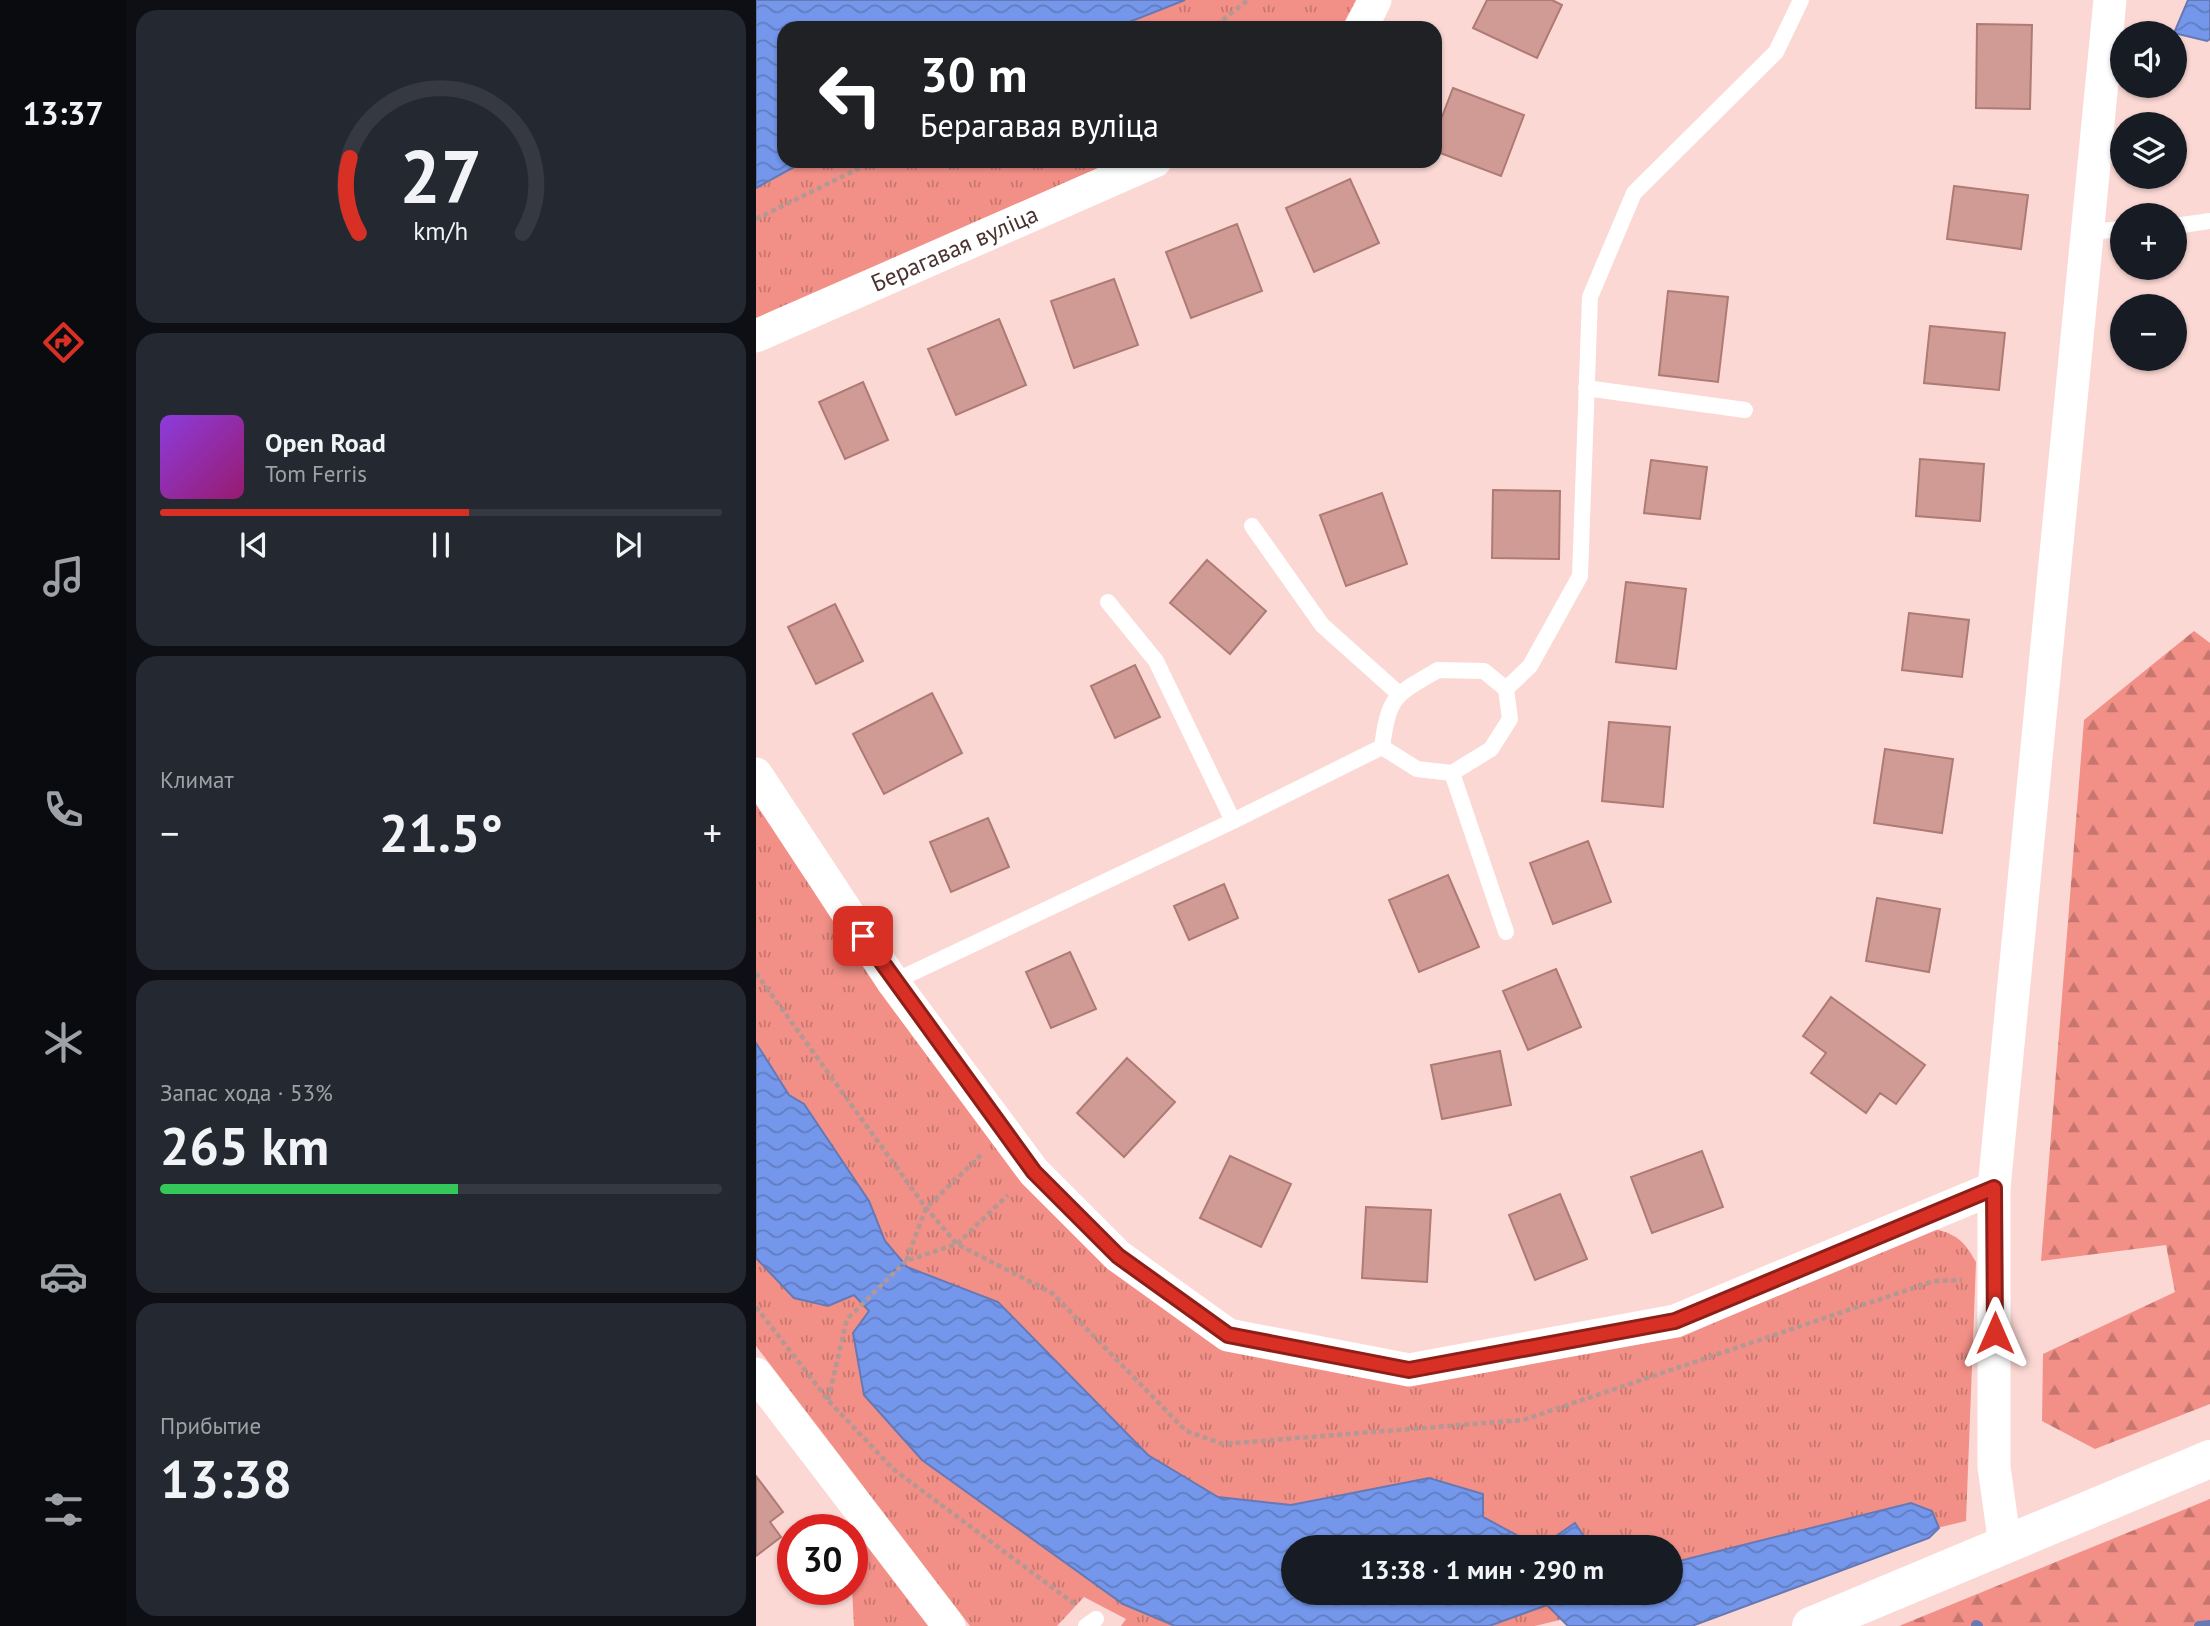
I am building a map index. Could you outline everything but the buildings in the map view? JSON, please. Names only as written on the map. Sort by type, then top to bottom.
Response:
[{"type":"street","points":[[1364,21],[1374,0]]},
{"type":"street","points":[[2005,1545],[1994,1467],[1994,1188],[2110,0]]},
{"type":"street","name":"Берагавая вуліца","points":[[756,336],[1139,168]]},
{"type":"street","points":[[756,774],[893,982],[1034,1172],[1118,1256],[1228,1335],[1409,1370],[1675,1321],[1994,1188]]},
{"type":"street","points":[[756,1374],[949,1626]]},
{"type":"street","points":[[1811,1626],[2210,1459]]},
{"type":"lane","points":[[1506,689],[1530,666],[1580,576],[1590,297],[1634,193],[1776,51],[1801,0]]},
{"type":"lane","points":[[2187,224],[2210,221]]},
{"type":"lane","points":[[2087,232],[2110,230]]},
{"type":"lane","points":[[1586,388],[1745,410]]},
{"type":"lane","points":[[1252,526],[1322,625],[1398,693]]},
{"type":"lane","points":[[1108,602],[1156,662],[1233,821]]},
{"type":"lane","points":[[1438,670],[1484,671],[1506,689],[1510,719],[1491,749],[1452,774],[1418,769],[1382,747],[1386,717],[1398,693],[1438,670]]},
{"type":"lane","points":[[893,982],[1233,821],[1382,747]]},
{"type":"lane","points":[[1452,774],[1506,932]]},
{"type":"path","points":[[1222,21],[1248,0]]},
{"type":"path","points":[[756,219],[860,168]]},
{"type":"path","points":[[756,973],[926,1208],[957,1244],[1052,1293],[1186,1431],[1223,1444],[1522,1420],[1934,1281],[1995,1279]]},
{"type":"path","points":[[828,1400],[848,1319],[906,1261],[926,1208],[1004,1133]]},
{"type":"path","points":[[906,1261],[957,1244],[1034,1172]]},
{"type":"path","points":[[756,1307],[828,1400],[893,1469],[1091,1623]]},
{"type":"green space","points":[[1185,0],[1356,0],[1345,21],[1132,21]]},
{"type":"green space","points":[[792,168],[1098,168],[756,319],[756,188]]},
{"type":"green space","points":[[2194,631],[2210,643],[2210,1404],[2095,1449],[2042,1421],[2043,1354],[2175,1292],[2166,1245],[2041,1261],[2084,720]]},
{"type":"green space","points":[[756,802],[859,961],[1023,1181],[1222,1346],[1407,1383],[1681,1337],[1933,1229],[1954,1236],[1964,1244],[1976,1262],[1966,1521],[1683,1589],[1683,1535],[1281,1535],[1281,1605],[1621,1605],[1535,1626],[1121,1626],[1126,1619],[1084,1597],[1057,1626],[970,1626],[756,1346]]},
{"type":"green space","points":[[2210,1499],[2210,1626],[1899,1626]]},
{"type":"green space","points":[[868,1539],[930,1626],[854,1626],[853,1605],[868,1605]]},
{"type":"water","points":[[756,0],[1185,0],[1132,21],[777,21],[777,168],[792,168],[756,188]]},
{"type":"water","points":[[2188,0],[2210,0],[2210,39],[2207,41],[2187,36],[2187,21],[2179,21]]},
{"type":"water","points":[[756,1043],[789,1095],[804,1104],[869,1201],[885,1241],[907,1267],[998,1302],[1148,1455],[1218,1497],[1291,1505],[1429,1478],[1483,1494],[1483,1517],[1517,1535],[1281,1535],[1281,1605],[1547,1605],[1489,1626],[1175,1626],[1123,1604],[922,1460],[864,1395],[853,1333],[869,1311],[854,1295],[828,1306],[794,1298],[756,1258]]},
{"type":"water","points":[[1911,1503],[1932,1511],[1939,1528],[1929,1538],[1692,1626],[1568,1626],[1547,1605],[1683,1605],[1683,1560]]},
{"type":"water","points":[[1575,1523],[1583,1535],[1558,1535]]},
{"type":"waterway","points":[[2199,1626],[2210,1625]]},
{"type":"route","points":[[863,936],[893,982],[1034,1172],[1118,1256],[1228,1335],[1409,1370],[1675,1321],[1994,1188],[1995,1333]]}]
